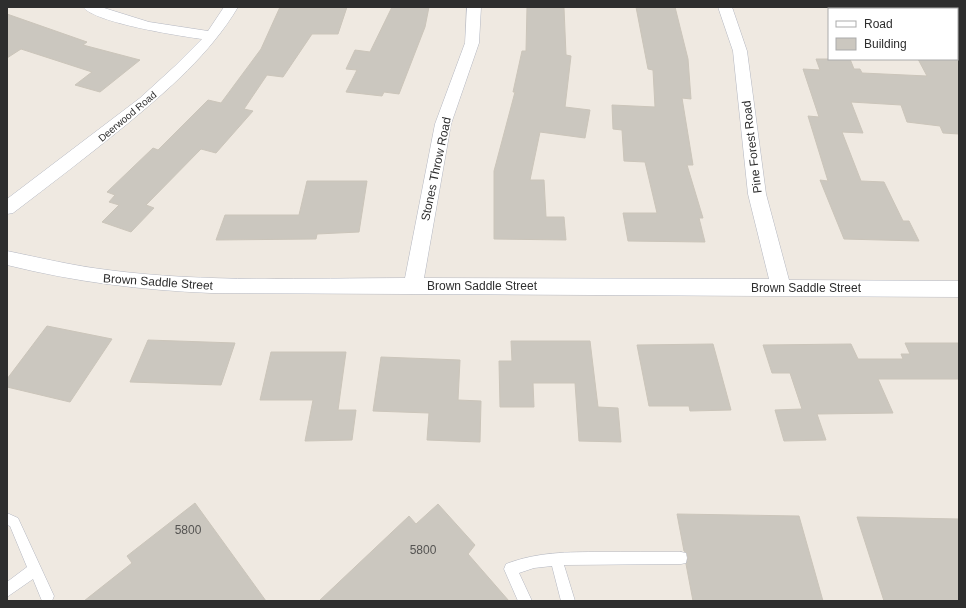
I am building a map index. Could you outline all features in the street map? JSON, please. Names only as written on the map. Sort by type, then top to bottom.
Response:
[{"type":"street","points":[[90,7],[109,16],[138,25],[211,36]]},
{"type":"street","name":"Deerwood Road","points":[[7,208],[107,133],[167,82],[211,36],[231,7]]},
{"type":"street","name":"Stones Throw Road","points":[[413,286],[444,124],[472,43],[474,7]]},
{"type":"street","name":"Pine Forest Road","points":[[725,7],[740,51],[757,194],[781,287]]},
{"type":"street","name":"Brown Saddle Street","points":[[7,258],[35,266],[104,278],[191,285],[266,287],[781,287],[959,289]]},
{"type":"lane","points":[[7,519],[14,522],[47,596]]},
{"type":"lane","points":[[525,601],[511,570],[534,562],[556,559],[681,558]]},
{"type":"lane","points":[[556,559],[568,601]]},
{"type":"lane","points":[[7,590],[35,569]]},
{"type":"building","points":[[280,7],[347,7],[338,34],[312,34],[283,77],[267,75],[244,109],[253,111],[216,153],[201,149],[146,205],[154,208],[131,232],[102,222],[119,205],[109,202],[115,195],[107,192],[153,148],[158,150],[208,100],[221,103],[261,49]]},
{"type":"building","points":[[392,7],[429,7],[425,27],[399,94],[384,92],[382,96],[346,92],[357,70],[346,69],[355,50],[370,52]]},
{"type":"building","points":[[527,7],[564,8],[566,55],[571,56],[565,107],[590,110],[585,138],[540,132],[530,180],[544,180],[546,217],[564,217],[566,240],[494,239],[494,171],[515,92],[513,92],[522,51],[526,51]]},
{"type":"building","points":[[636,7],[675,7],[688,59],[691,99],[682,98],[693,165],[687,165],[703,218],[699,218],[705,242],[628,241],[623,213],[657,213],[645,162],[624,161],[622,130],[613,129],[612,105],[655,107],[653,70],[648,69]]},
{"type":"building","points":[[7,14],[87,42],[83,45],[140,60],[100,92],[75,85],[92,72],[21,49],[7,58]]},
{"type":"building","points":[[816,59],[850,60],[854,69],[860,69],[862,73],[927,76],[919,60],[959,59],[959,134],[943,133],[940,126],[907,122],[901,105],[851,102],[863,133],[842,132],[861,181],[884,182],[903,221],[909,221],[919,241],[844,239],[820,180],[828,181],[808,116],[819,117],[803,69],[820,70]]},
{"type":"building","points":[[307,181],[367,181],[359,232],[317,234],[316,239],[216,240],[225,215],[299,215]]},
{"type":"building","points":[[47,326],[112,339],[70,402],[7,387],[7,379]]},
{"type":"building","points":[[148,340],[235,343],[221,385],[130,382]]},
{"type":"building","points":[[511,341],[590,341],[598,407],[618,408],[621,442],[579,441],[575,383],[533,383],[534,407],[500,407],[499,361],[512,361]]},
{"type":"building","points":[[905,343],[959,343],[959,379],[878,379],[893,413],[817,414],[826,440],[784,441],[775,410],[802,409],[790,373],[772,373],[763,345],[851,344],[858,359],[903,359],[901,354],[910,354]]},
{"type":"building","points":[[713,344],[731,410],[690,411],[689,406],[649,406],[637,345]]},
{"type":"building","points":[[271,352],[346,352],[338,410],[356,410],[352,440],[305,441],[313,400],[260,400]]},
{"type":"building","points":[[381,357],[460,360],[458,400],[481,401],[480,442],[427,440],[429,413],[373,411]]},
{"type":"building","points":[[195,503],[266,601],[84,601],[132,563],[127,556]]},
{"type":"building","points":[[438,504],[475,545],[468,554],[509,601],[319,601],[409,516],[416,524]]},
{"type":"building","points":[[677,514],[799,516],[823,601],[693,601],[686,564],[688,558],[687,553],[684,551]]},
{"type":"building","points":[[857,517],[959,519],[959,601],[884,601]]}]
